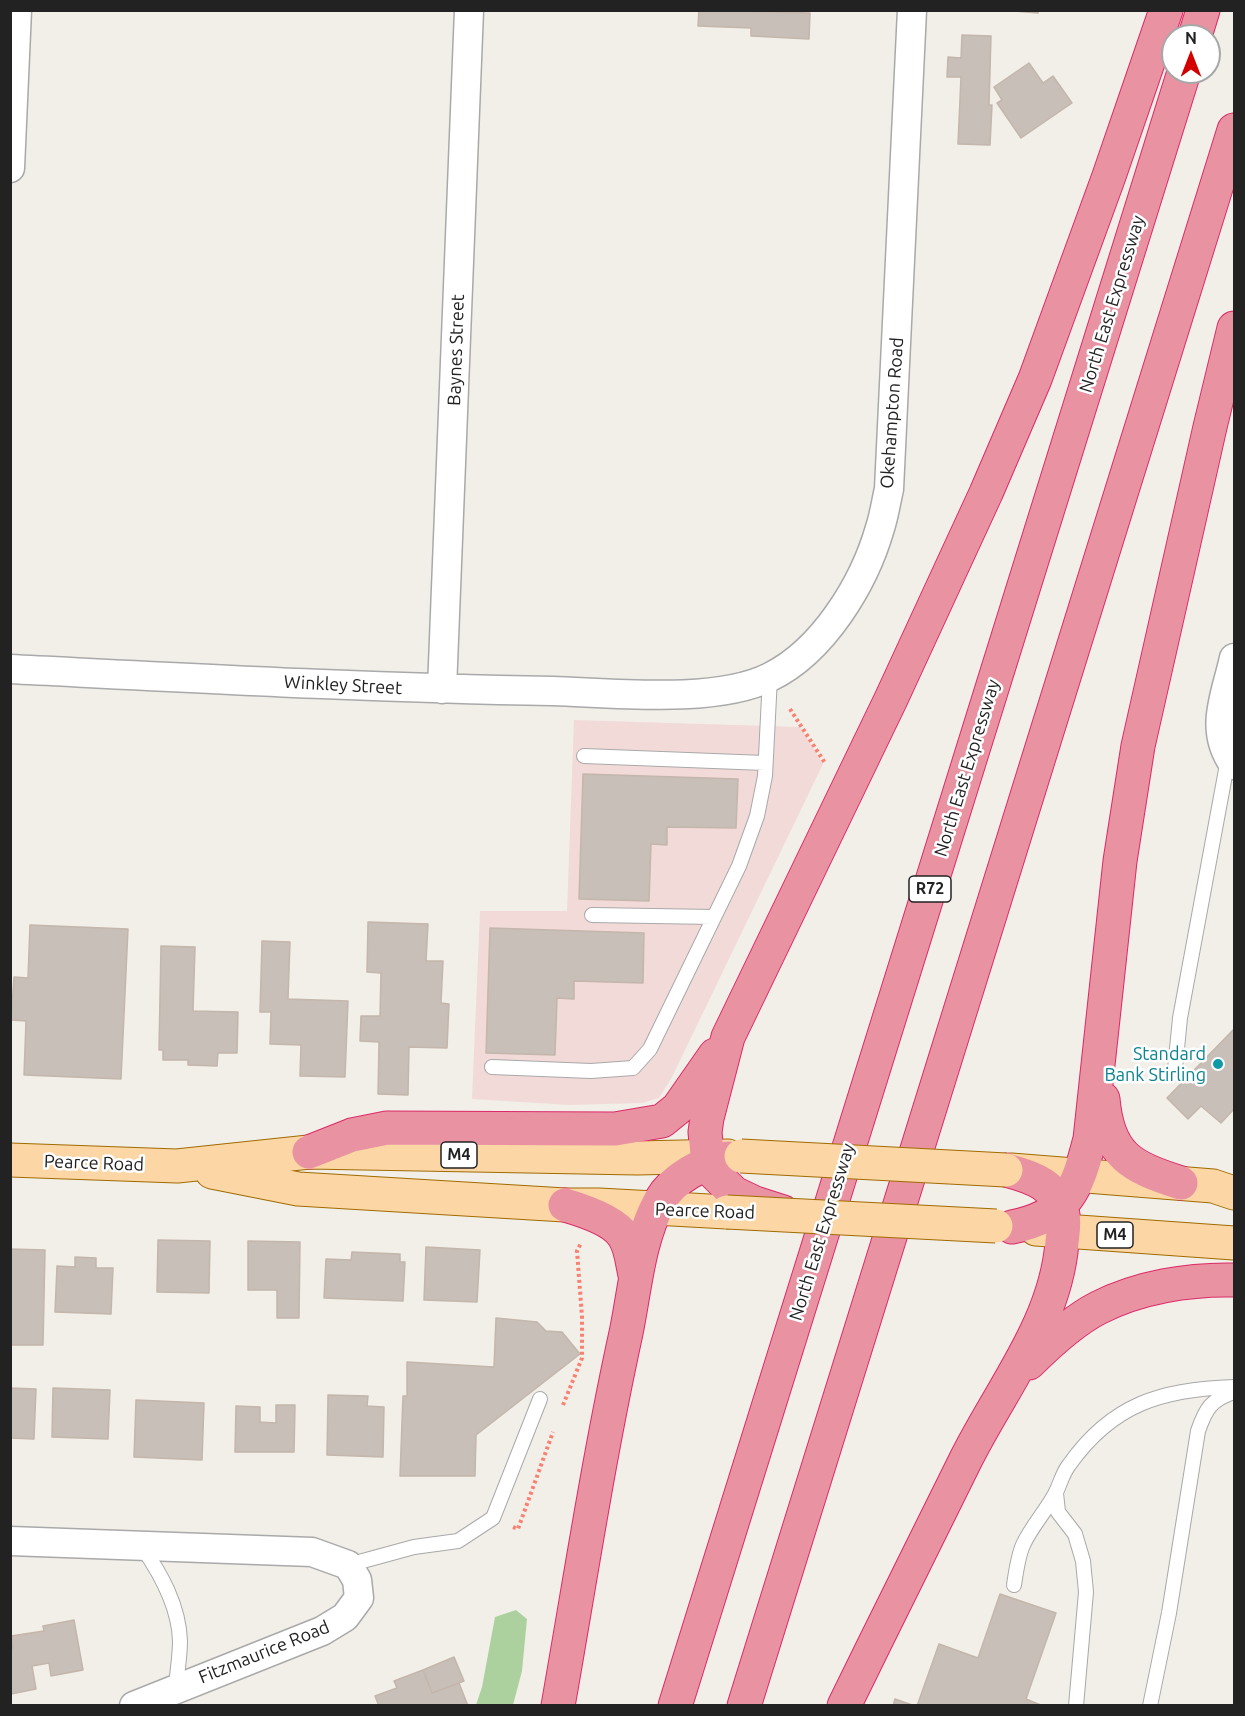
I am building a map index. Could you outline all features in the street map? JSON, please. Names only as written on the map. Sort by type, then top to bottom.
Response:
[{"type":"highway","points":[[309,1152],[352,1135],[387,1128],[615,1130],[662,1121],[678,1108],[728,1037],[891,699],[986,493],[1031,389],[1106,187],[1166,10]]},
{"type":"highway","name":"North East Expressway","points":[[675,1706],[1180,84]]},
{"type":"highway","points":[[744,1706],[1234,130]]},
{"type":"highway","points":[[1061,1218],[1081,1175],[1090,1139],[1119,873],[1138,746],[1234,328]]},
{"type":"highway","points":[[728,1037],[706,1118],[705,1132],[708,1160],[730,1202]]},
{"type":"highway","points":[[1098,1055],[1103,1108],[1109,1134],[1118,1151],[1134,1165],[1152,1174],[1181,1183]]},
{"type":"highway","points":[[558,1706],[618,1367],[643,1244],[657,1209],[669,1190],[683,1177],[708,1160],[741,1156]]},
{"type":"highway","points":[[844,1706],[966,1459],[1041,1323],[1060,1262],[1061,1218],[1056,1197],[1046,1185],[1029,1176],[1006,1170]]},
{"type":"highway","points":[[580,1210],[622,1233],[629,1246],[636,1283]]},
{"type":"highway","points":[[1004,1226],[1039,1219],[1061,1218]]},
{"type":"highway","points":[[993,1410],[1029,1362],[1097,1308],[1133,1294],[1164,1287],[1204,1279],[1234,1280]]},
{"type":"main road","name":"Pearce Road","points":[[10,1160],[177,1166],[309,1152],[708,1160]]},
{"type":"main road","points":[[741,1156],[1006,1170],[1227,1188]]},
{"type":"main road","name":"Pearce Road","points":[[177,1166],[298,1189],[580,1210],[599,1205],[657,1209],[730,1202],[789,1214],[1004,1226]]},
{"type":"main road","name":"M4","points":[[1061,1218],[1234,1243]]},
{"type":"street","points":[[10,168],[17,10]]},
{"type":"street","name":"Baynes Street","points":[[442,689],[470,10]]},
{"type":"street","name":"Okehampton Road","points":[[676,694],[716,692],[745,686],[769,690],[816,642],[848,600],[868,563],[880,528],[889,489],[912,10]]},
{"type":"street","points":[[1232,761],[1220,729],[1221,706],[1234,658]]},
{"type":"street","name":"Winkley Street","points":[[10,669],[442,689],[676,694]]},
{"type":"street","points":[[10,1541],[312,1552],[348,1565]]},
{"type":"street","name":"Fitzmaurice Road","points":[[134,1706],[322,1631],[345,1617],[359,1598],[357,1580],[348,1565]]},
{"type":"lane","points":[[492,1067],[591,1071],[633,1068],[650,1049],[739,866],[757,816],[765,763],[769,690]]},
{"type":"lane","points":[[584,756],[765,763]]},
{"type":"lane","points":[[1175,1069],[1180,1018],[1232,761]]},
{"type":"lane","points":[[592,915],[714,917]]},
{"type":"lane","points":[[1014,1585],[1023,1545],[1056,1493],[1067,1467],[1098,1430],[1126,1410],[1166,1395],[1205,1388],[1234,1387]]},
{"type":"lane","points":[[1150,1706],[1169,1613],[1198,1431],[1205,1412],[1218,1398],[1234,1392]]},
{"type":"lane","points":[[348,1565],[414,1547],[458,1541],[493,1518],[540,1399]]},
{"type":"lane","points":[[1056,1493],[1059,1512],[1075,1534],[1083,1562],[1086,1592],[1076,1706]]},
{"type":"lane","points":[[142,1547],[162,1575],[174,1608],[180,1639],[176,1688]]},
{"type":"path","points":[[769,690],[783,698],[825,763],[820,773]]},
{"type":"path","points":[[562,1407],[582,1358],[582,1317],[577,1251],[580,1210]]},
{"type":"path","points":[[493,1518],[518,1529],[554,1430]]},
{"type":"shaded area","points":[[574,720],[800,727],[823,764],[672,1077],[659,1098],[642,1103],[569,1105],[472,1099],[480,911],[567,911]]},
{"type":"green space","points":[[516,1610],[527,1619],[522,1671],[513,1705],[476,1705],[482,1687],[495,1617]]},
{"type":"building","points":[[699,10],[810,13],[809,39],[751,36],[751,28],[698,26]]},
{"type":"building","points":[[1002,10],[1039,10],[1038,13]]},
{"type":"building","points":[[962,35],[991,36],[990,145],[958,144],[961,77],[947,77],[948,57],[961,58]]},
{"type":"building","points":[[1029,63],[1043,83],[1053,76],[1072,103],[1021,138],[997,103],[1002,100],[994,87]]},
{"type":"building","points":[[583,774],[738,779],[736,828],[667,827],[667,845],[651,844],[649,901],[579,899]]},
{"type":"building","points":[[368,922],[428,924],[426,961],[443,961],[441,1003],[449,1004],[447,1048],[409,1047],[408,1095],[378,1094],[379,1042],[360,1041],[361,1016],[380,1016],[381,973],[367,972]]},
{"type":"building","points":[[30,925],[128,929],[121,1079],[24,1075],[26,1021],[11,1020],[14,977],[28,978]]},
{"type":"building","points":[[490,928],[644,933],[643,983],[574,981],[574,999],[557,998],[555,1055],[486,1053]]},
{"type":"building","points":[[262,941],[290,942],[288,999],[348,1001],[345,1077],[300,1076],[301,1045],[270,1044],[271,1012],[260,1012]]},
{"type":"building","points":[[161,946],[195,947],[193,1011],[238,1012],[237,1053],[218,1053],[217,1066],[188,1065],[188,1060],[163,1060],[163,1050],[159,1050]]},
{"type":"building","name":"Standard Bank Stirling","points":[[1234,1029],[1234,1109],[1221,1123],[1201,1106],[1188,1119],[1167,1098]]},
{"type":"building","points":[[158,1240],[210,1241],[209,1293],[157,1292]]},
{"type":"building","points":[[248,1241],[300,1242],[299,1318],[277,1318],[277,1290],[248,1290]]},
{"type":"building","points":[[426,1247],[480,1250],[477,1302],[424,1300]]},
{"type":"building","points":[[10,1249],[45,1250],[43,1345],[10,1345]]},
{"type":"building","points":[[352,1252],[400,1254],[400,1262],[405,1262],[403,1301],[324,1298],[326,1259],[351,1260]]},
{"type":"building","points":[[75,1257],[96,1258],[96,1268],[113,1268],[111,1314],[55,1312],[57,1266],[75,1267]]},
{"type":"building","points":[[496,1318],[537,1322],[546,1331],[562,1332],[580,1354],[476,1435],[475,1476],[400,1476],[403,1396],[407,1396],[407,1362],[494,1367]]},
{"type":"building","points":[[10,1388],[36,1389],[34,1439],[10,1438]]},
{"type":"building","points":[[53,1388],[110,1390],[108,1439],[52,1437]]},
{"type":"building","points":[[328,1395],[368,1396],[367,1406],[384,1407],[383,1457],[327,1455]]},
{"type":"building","points":[[136,1400],[204,1403],[202,1460],[134,1457]]},
{"type":"building","points":[[276,1405],[295,1405],[294,1452],[235,1452],[236,1406],[260,1407],[260,1422],[276,1423]]},
{"type":"building","points":[[1000,1594],[1056,1613],[1026,1699],[1043,1706],[917,1706],[939,1644],[978,1658]]},
{"type":"building","points":[[74,1620],[83,1670],[51,1676],[49,1663],[32,1666],[36,1689],[11,1694],[10,1648],[13,1648],[11,1636],[44,1631],[43,1626]]},
{"type":"building","points":[[454,1657],[464,1681],[432,1693],[423,1670]]},
{"type":"building","points":[[423,1670],[432,1693],[459,1683],[468,1706],[379,1706],[375,1696],[397,1688],[394,1681]]},
{"type":"building","points":[[895,1699],[915,1706],[893,1706]]},
{"type":"place","name":"Standard Bank Stirling","points":[[1218,1064]]}]
